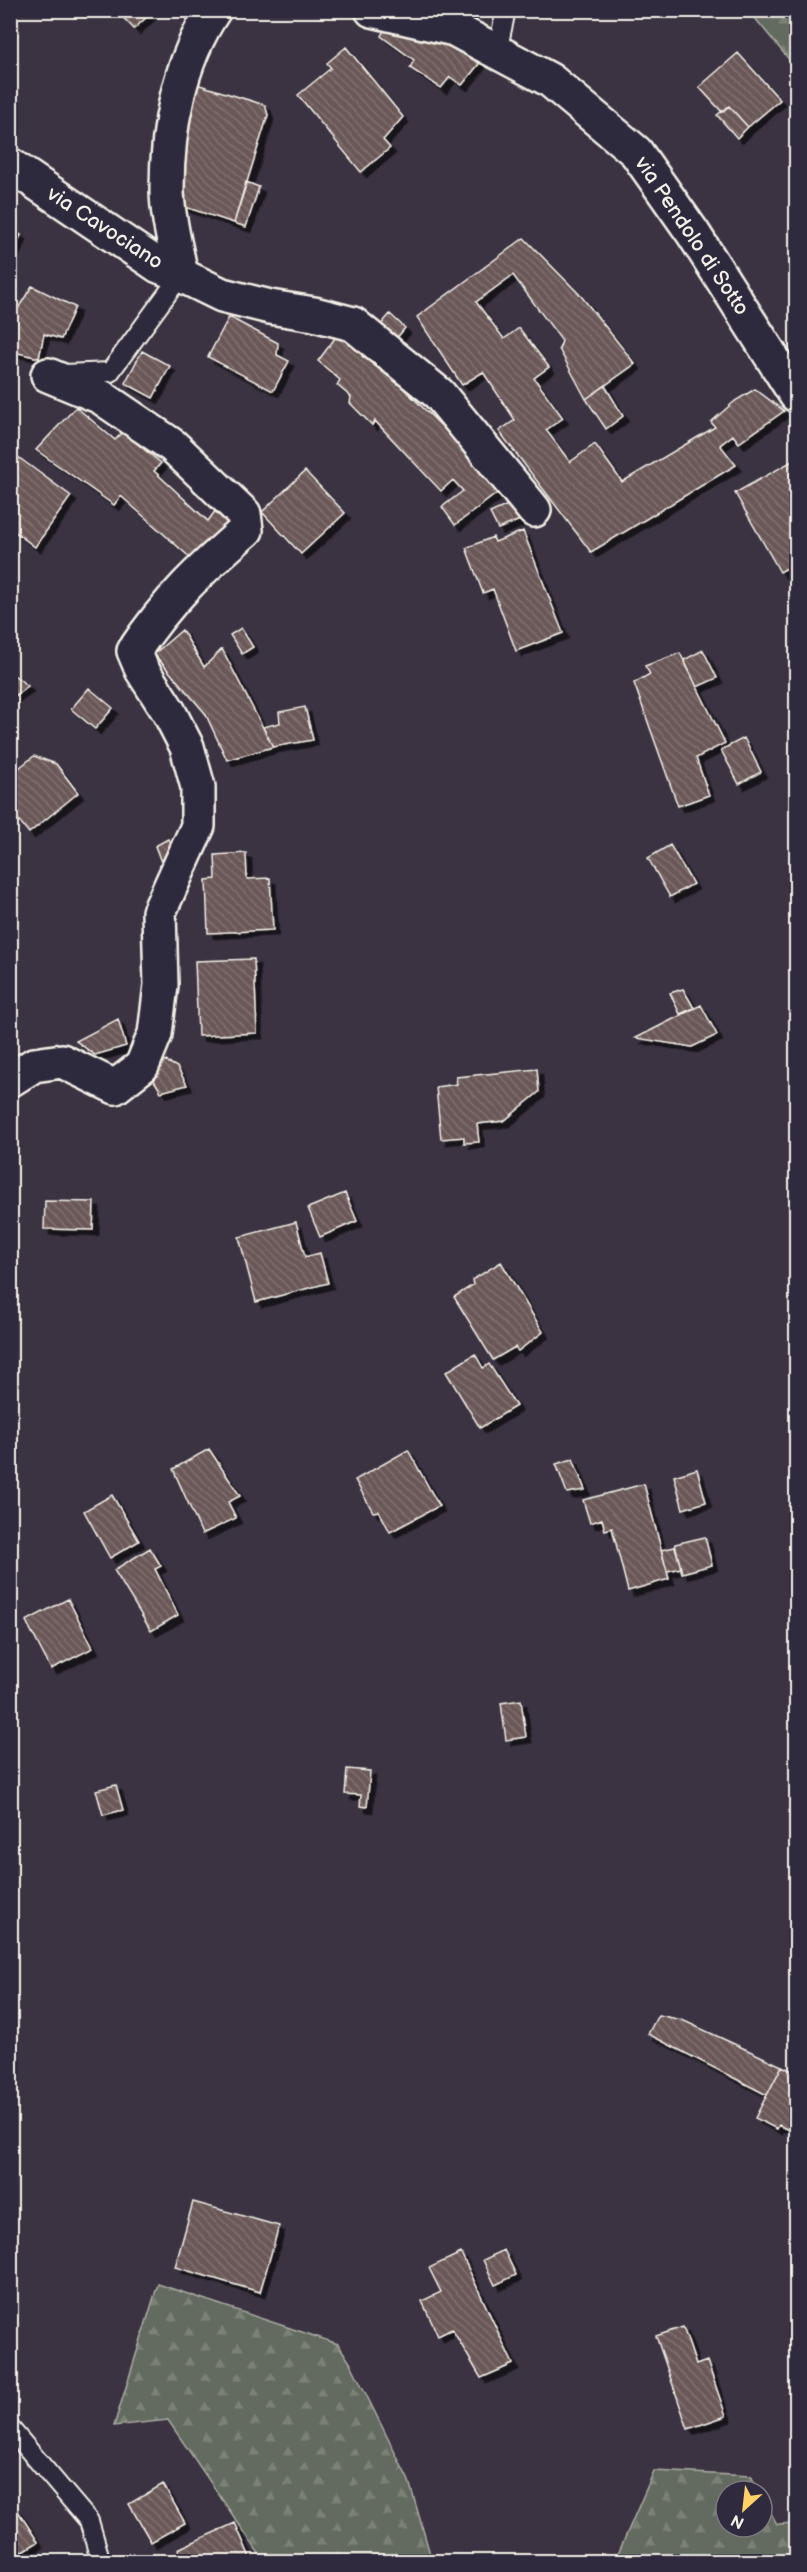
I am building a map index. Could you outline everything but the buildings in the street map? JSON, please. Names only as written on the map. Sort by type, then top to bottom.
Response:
[{"type":"street","name":"via Cavociano","points":[[181,275],[167,191],[172,112],[200,31],[214,10]]},
{"type":"street","name":"via Pendolo di Sotto","points":[[372,10],[454,29],[497,51],[550,80],[636,152],[693,233],[796,395]]},
{"type":"street","name":"via Cavociano","points":[[10,165],[159,266],[181,275]]},
{"type":"street","points":[[181,275],[222,295],[352,324],[439,394],[534,510]]},
{"type":"street","points":[[10,1080],[34,1065],[62,1061],[114,1088],[142,1066],[155,1034],[161,985],[159,912],[198,826],[198,788],[187,747],[169,712],[142,670],[134,651],[154,620],[188,581],[246,531],[244,514],[173,446],[101,397],[48,375]]},
{"type":"lane","points":[[497,51],[506,10]]},
{"type":"lane","points":[[48,375],[110,372],[181,275]]},
{"type":"lane","points":[[10,2428],[89,2521],[101,2562]]},
{"type":"green space","points":[[749,11],[796,11],[796,68]]},
{"type":"green space","points":[[158,2284],[338,2344],[351,2364],[409,2481],[432,2561],[264,2561],[168,2420],[114,2426]]},
{"type":"green space","points":[[654,2471],[751,2476],[753,2479],[714,2479],[714,2539],[774,2539],[774,2519],[777,2524],[796,2523],[796,2561],[615,2561]]}]
